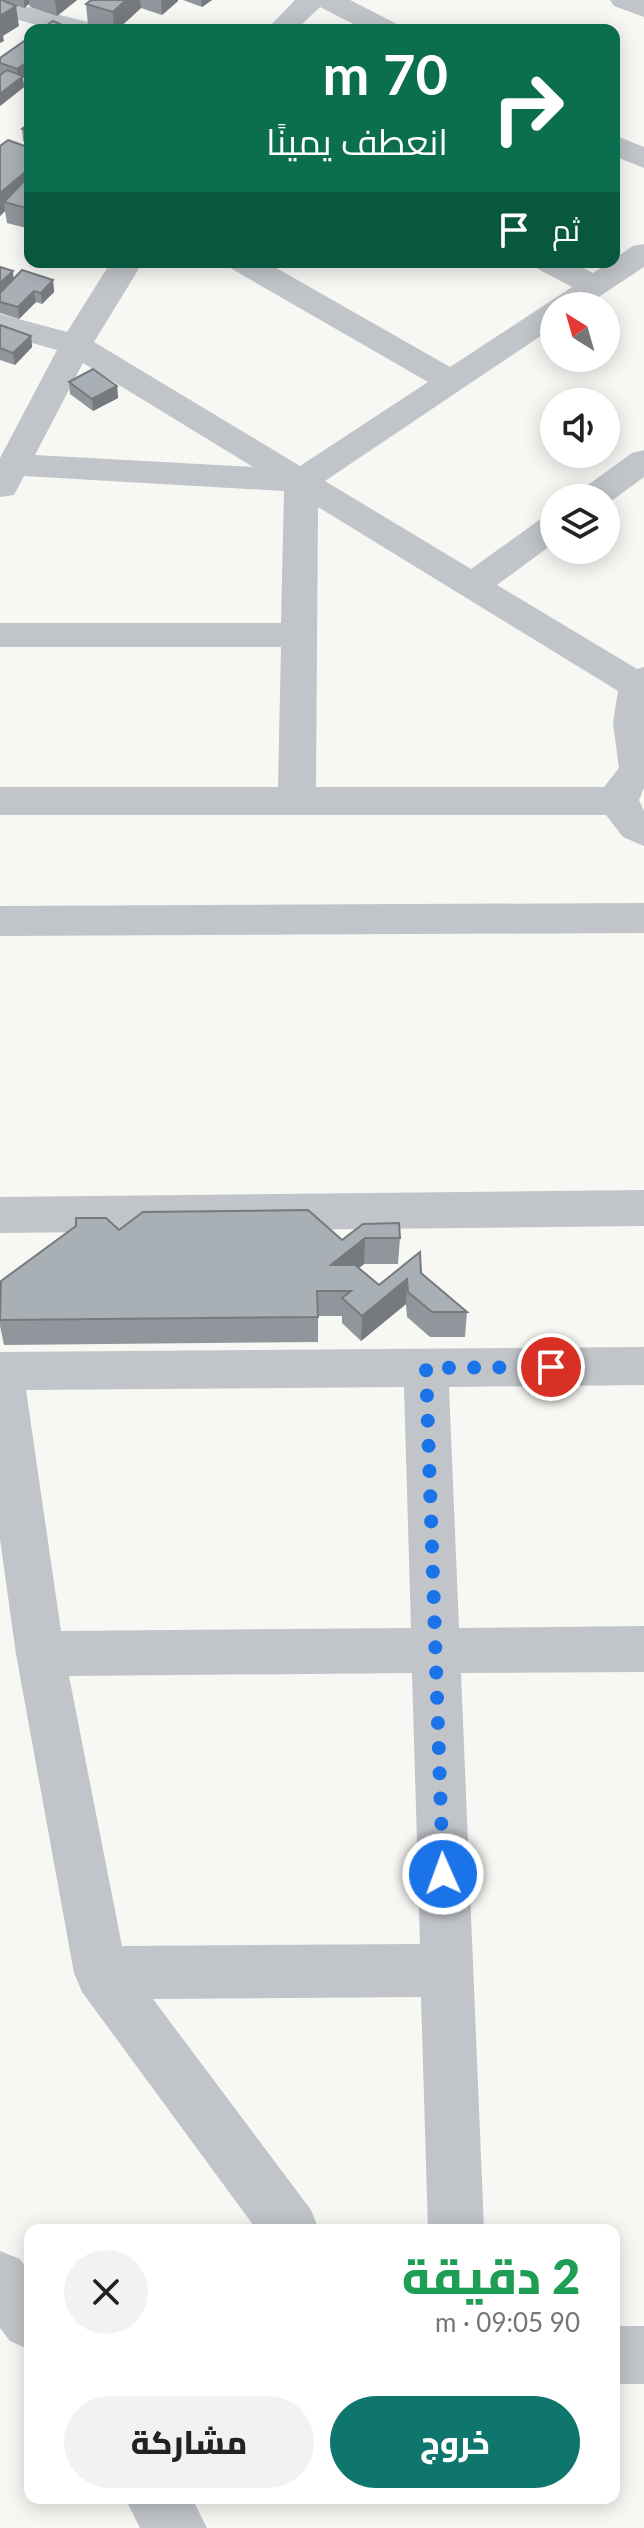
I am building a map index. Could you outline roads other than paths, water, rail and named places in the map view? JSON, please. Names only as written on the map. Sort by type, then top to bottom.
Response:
[{"type":"street","points":[[286,24],[311,0]]},
{"type":"street","points":[[328,0],[375,24]]},
{"type":"street","points":[[624,0],[644,9]]},
{"type":"street","points":[[0,6],[64,24]]},
{"type":"street","points":[[620,147],[644,159]]},
{"type":"street","points":[[585,292],[644,253]]},
{"type":"street","points":[[123,268],[76,345],[24,415],[6,478],[301,481],[540,322]]},
{"type":"street","points":[[253,268],[451,381]]},
{"type":"street","points":[[560,268],[594,286]]},
{"type":"street","points":[[0,324],[76,345],[471,586],[642,685],[632,704],[633,781],[627,821],[644,832]]},
{"type":"street","points":[[612,484],[644,461]]},
{"type":"street","points":[[297,801],[301,481]]},
{"type":"street","points":[[471,586],[540,536]]},
{"type":"street","points":[[0,635],[299,635]]},
{"type":"street","points":[[0,801],[297,801],[633,781]]},
{"type":"street","points":[[0,921],[644,918]]},
{"type":"street","points":[[0,1215],[644,1208]]},
{"type":"street","points":[[287,2224],[101,1973],[40,1654],[0,1371],[644,1366]]},
{"type":"street","points":[[426,1368],[456,2224]]},
{"type":"street","points":[[40,1654],[644,1649]]},
{"type":"street","points":[[101,1973],[447,1970]]},
{"type":"street","points":[[0,2279],[24,2313]]},
{"type":"street","points":[[620,2355],[644,2355]]},
{"type":"street","points":[[159,2504],[177,2528]]}]
